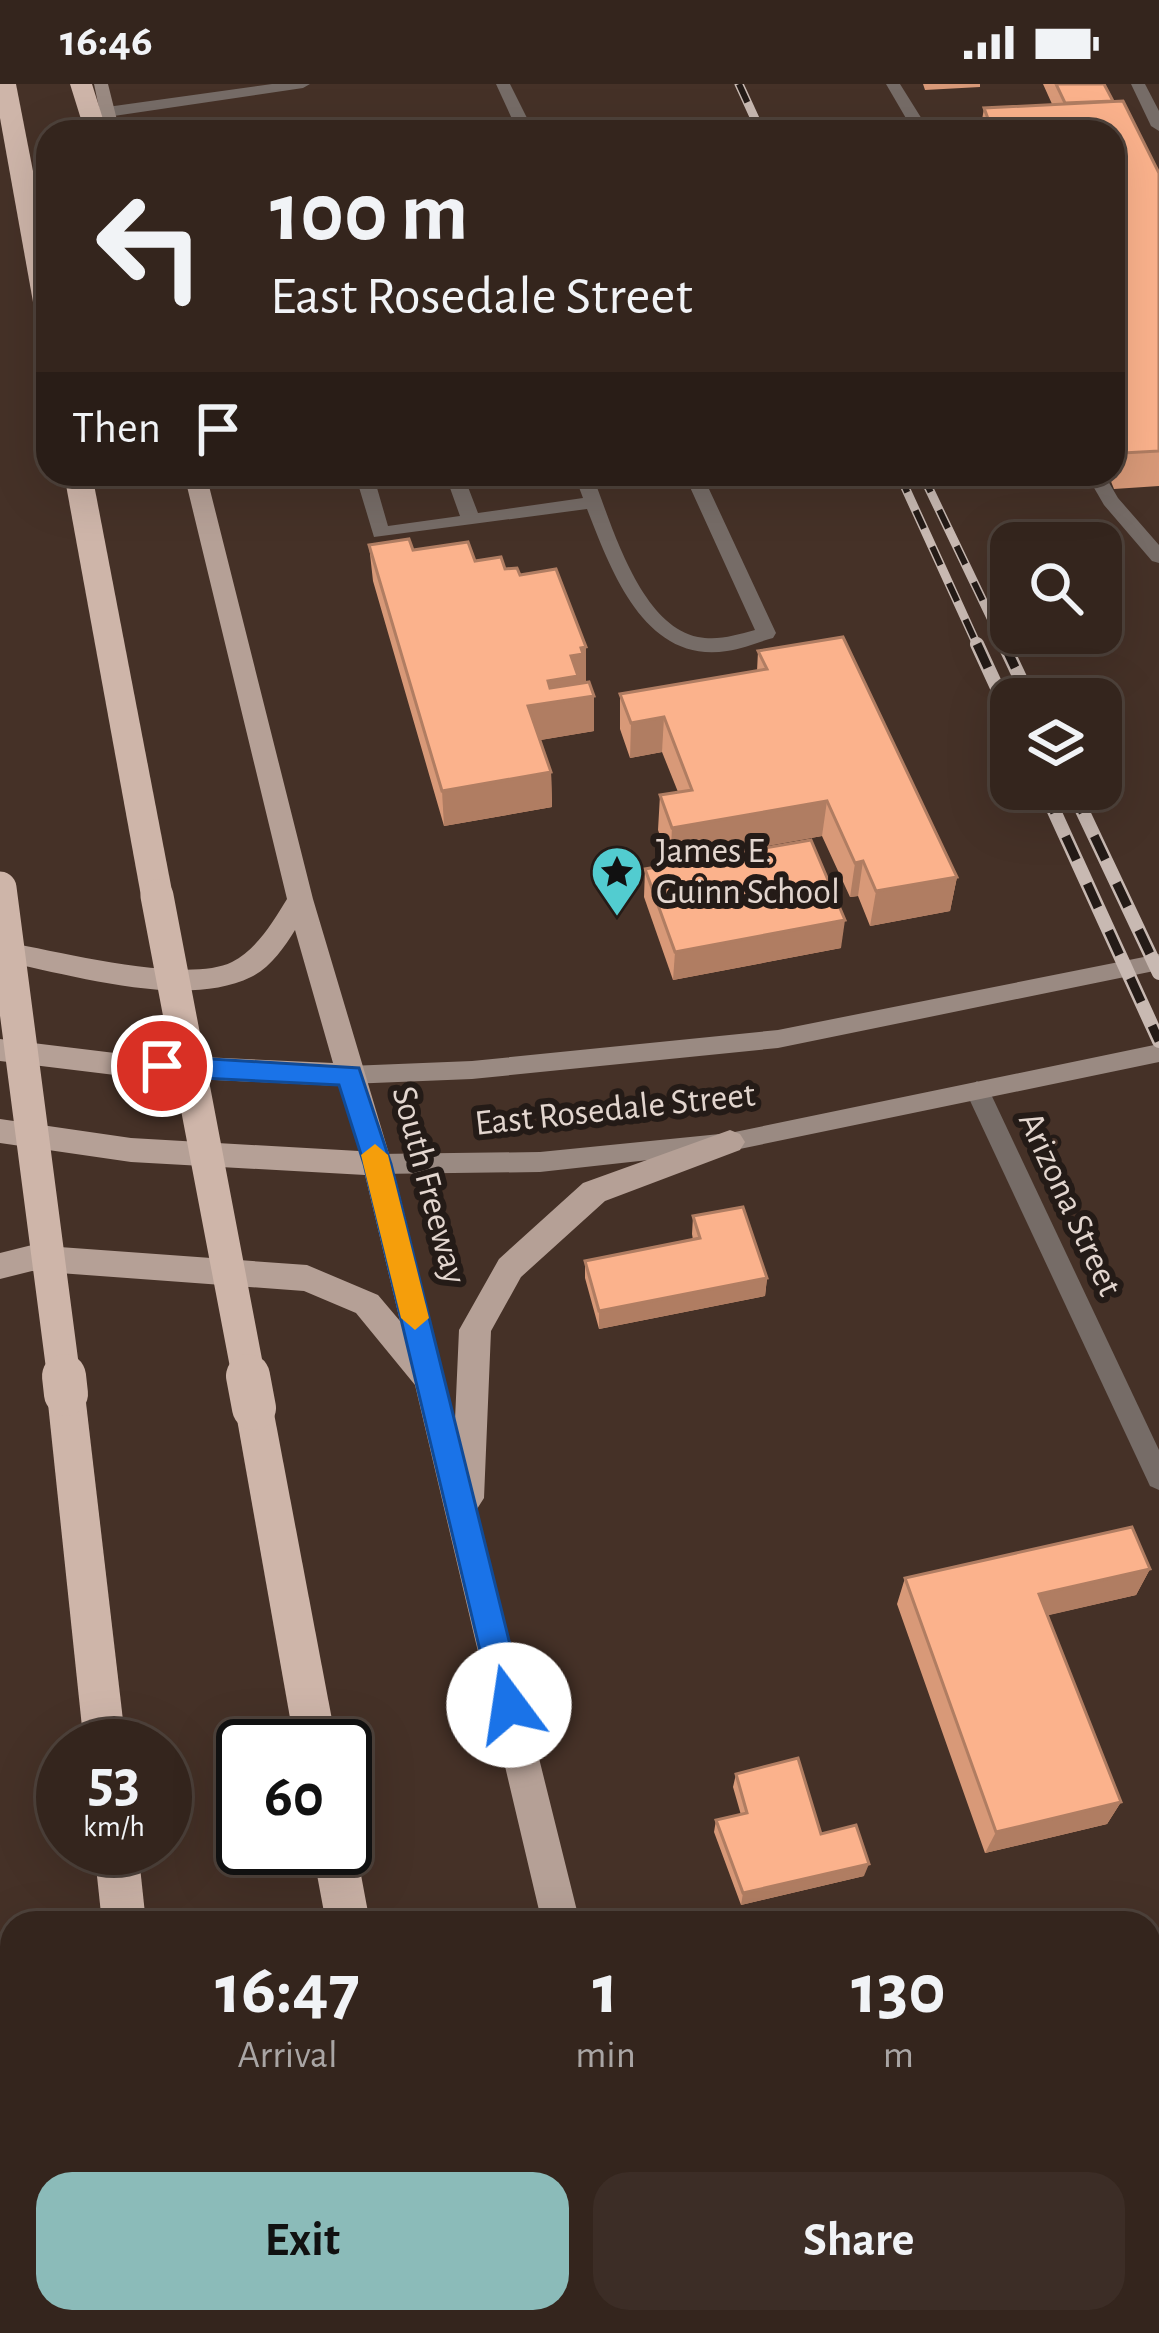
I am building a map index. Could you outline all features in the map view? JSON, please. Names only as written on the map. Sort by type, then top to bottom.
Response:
[{"type":"highway","points":[[5,84],[36,249]]},
{"type":"highway","points":[[81,84],[101,120]]},
{"type":"highway","points":[[80,486],[311,1719]]},
{"type":"highway","points":[[0,888],[66,1394],[102,1719]]},
{"type":"highway","points":[[119,1875],[123,1911]]},
{"type":"highway","points":[[339,1875],[346,1911]]},
{"type":"main road","points":[[101,84],[102,120]]},
{"type":"main road","name":"South Freeway","points":[[198,486],[300,899],[377,1164],[558,1911]]},
{"type":"main road","points":[[0,951],[197,980],[237,973],[273,946],[300,899]]},
{"type":"main road","name":"East Rosedale Street","points":[[0,1050],[115,1064],[350,1075],[472,1070],[778,1039],[1159,962]]},
{"type":"main road","name":"East Rosedale Street","points":[[0,1131],[131,1150],[377,1164],[540,1162],[730,1142],[1159,1053]]},
{"type":"main road","points":[[467,1534],[476,1330],[510,1268],[594,1192],[730,1142]]},
{"type":"main road","points":[[0,1266],[32,1258],[308,1278],[368,1304],[431,1384]]},
{"type":"street","points":[[113,120],[303,84]]},
{"type":"street","points":[[503,84],[520,120]]},
{"type":"street","points":[[893,84],[915,120]]},
{"type":"street","points":[[1138,84],[1159,126]]},
{"type":"street","points":[[367,486],[381,533],[595,502]]},
{"type":"street","points":[[458,486],[471,520]]},
{"type":"street","points":[[588,486],[634,593],[656,625],[681,643],[716,648],[766,632],[699,486]]},
{"type":"street","points":[[1102,486],[1159,557]]},
{"type":"street","name":"Arizona Street","points":[[977,1090],[1159,1478]]},
{"type":"building","points":[[1056,84],[1104,84],[1113,101],[1065,103]]},
{"type":"building","points":[[1123,101],[1159,173],[1159,451],[1125,453],[1125,120],[988,120],[984,108]]},
{"type":"building","points":[[409,539],[413,550],[468,542],[475,561],[501,557],[505,569],[517,568],[520,575],[556,569],[586,647],[581,648],[583,654],[571,656],[578,676],[548,681],[550,688],[589,682],[594,696],[528,706],[551,772],[442,791],[369,545]]},
{"type":"building","points":[[843,637],[957,877],[876,891],[863,861],[855,863],[827,801],[672,828],[660,795],[692,790],[664,717],[631,723],[620,694],[767,669],[758,651]]},
{"type":"building","points":[[811,840],[845,920],[675,952],[645,869]]},
{"type":"building","points":[[743,1207],[767,1278],[599,1311],[585,1261],[700,1238],[693,1216]]},
{"type":"building","points":[[1132,1527],[1150,1569],[1039,1594],[1121,1802],[996,1832],[905,1578]]},
{"type":"building","points":[[798,1758],[821,1834],[856,1825],[869,1864],[743,1893],[716,1820],[747,1813],[736,1774]]},
{"type":"railway","points":[[739,84],[756,120]]},
{"type":"railway","points":[[904,486],[978,647]]},
{"type":"railway","points":[[928,486],[990,616]]},
{"type":"railway","points":[[977,644],[993,678]]},
{"type":"railway","points":[[1009,654],[1020,678]]},
{"type":"railway","points":[[1054,810],[1159,1041]]},
{"type":"railway","points":[[1082,810],[1159,973]]},
{"type":"slow traffic","points":[[375,1155],[415,1318]]},
{"type":"place","name":"James E. Guinn School","points":[[617,918]]},
{"type":"route","points":[[162,1066],[350,1075],[377,1164],[509,1705]]}]
